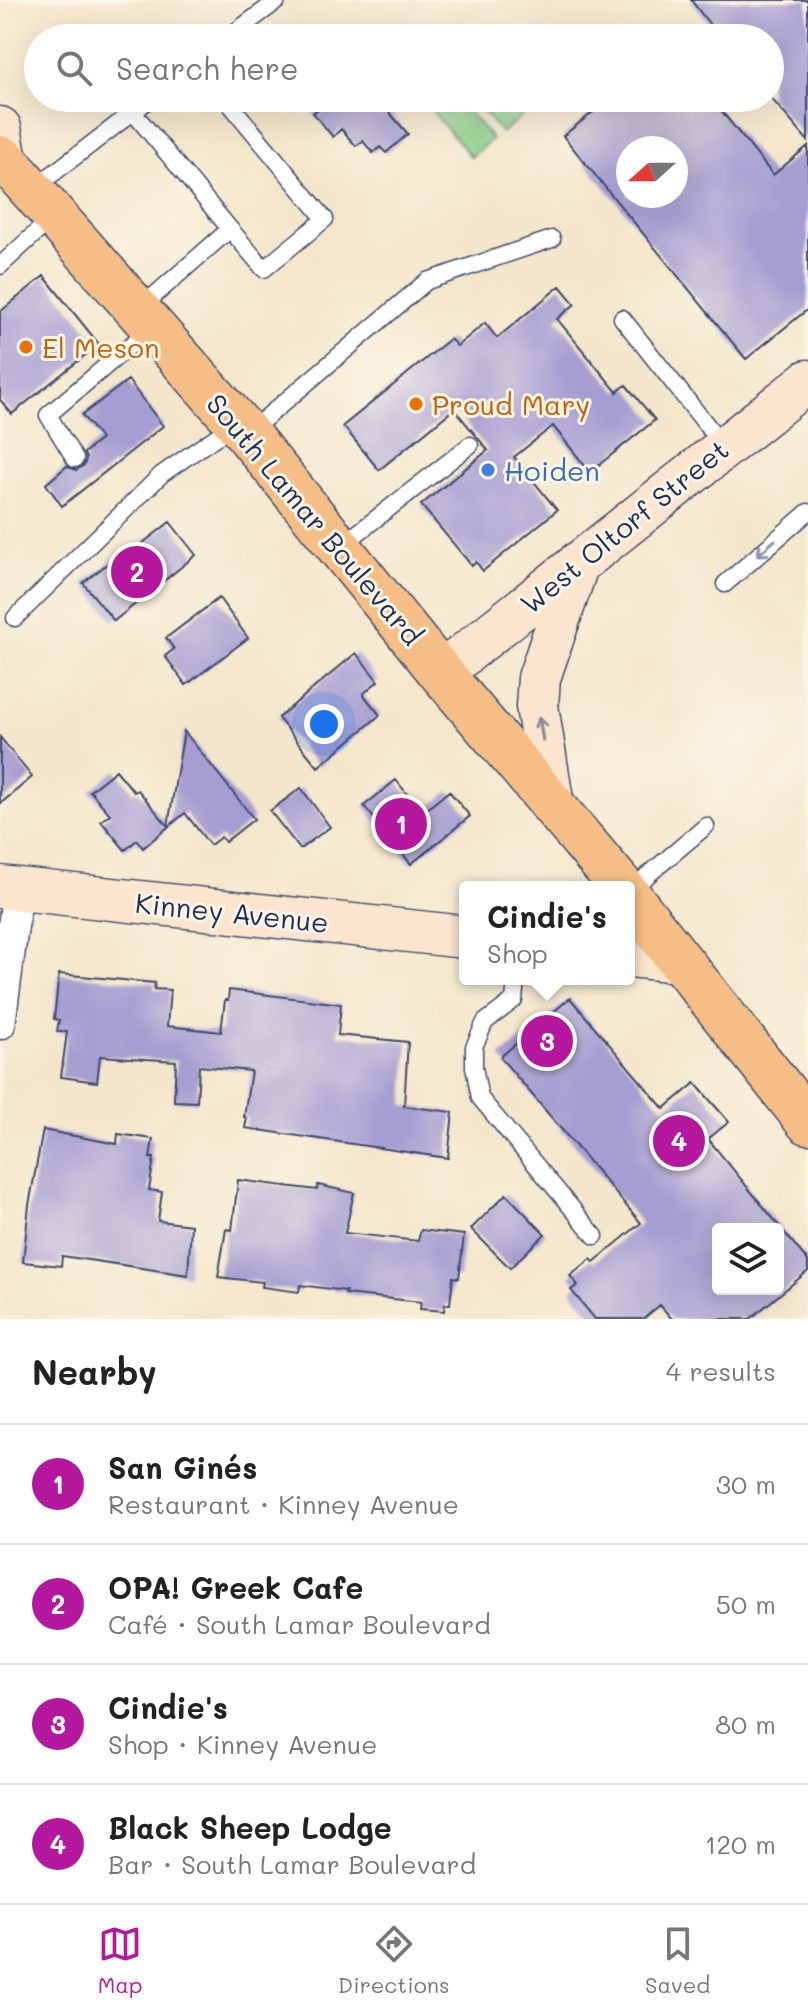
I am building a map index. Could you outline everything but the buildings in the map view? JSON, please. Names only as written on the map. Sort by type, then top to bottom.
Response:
[{"type":"main road","name":"South Lamar Boulevard","points":[[15,170],[242,428],[441,673],[617,881]]},
{"type":"main road","name":"West Oltorf Street","points":[[441,673],[808,381]]},
{"type":"main road","points":[[553,806],[537,706],[539,678],[578,563]]},
{"type":"main road","name":"Kinney Avenue","points":[[9,888],[459,936]]},
{"type":"main road","points":[[635,902],[808,1122]]},
{"type":"main road","points":[[635,957],[680,961]]},
{"type":"street","points":[[0,1024],[9,888]]},
{"type":"lane","points":[[246,24],[277,1]]},
{"type":"lane","points":[[0,266],[15,170],[133,112],[264,269],[325,219],[237,112]]},
{"type":"lane","points":[[75,459],[48,415],[230,229]]},
{"type":"lane","points":[[15,618],[162,474],[242,428],[427,281],[552,239]]},
{"type":"lane","points":[[622,318],[724,447]]},
{"type":"lane","points":[[340,547],[470,445]]},
{"type":"lane","points":[[725,584],[808,512]]},
{"type":"lane","points":[[635,889],[706,826]]},
{"type":"lane","points":[[515,985],[514,1000],[485,1022],[474,1047],[480,1098],[595,1236]]},
{"type":"green space","points":[[433,112],[469,112],[492,139],[471,157]]},
{"type":"green space","points":[[484,112],[521,112],[523,115],[501,133]]},
{"type":"place","name":"El Meson","points":[[26,347]]},
{"type":"place","name":"Proud Mary","points":[[416,404]]},
{"type":"place","name":"Hoiden","points":[[488,470]]},
{"type":"place","name":"OPA! Greek Cafe","points":[[137,572]]},
{"type":"place","name":"San Ginés","points":[[401,824]]},
{"type":"place","name":"Cindie's","points":[[547,1041]]},
{"type":"place","name":"Black Sheep Lodge","points":[[679,1141]]}]
